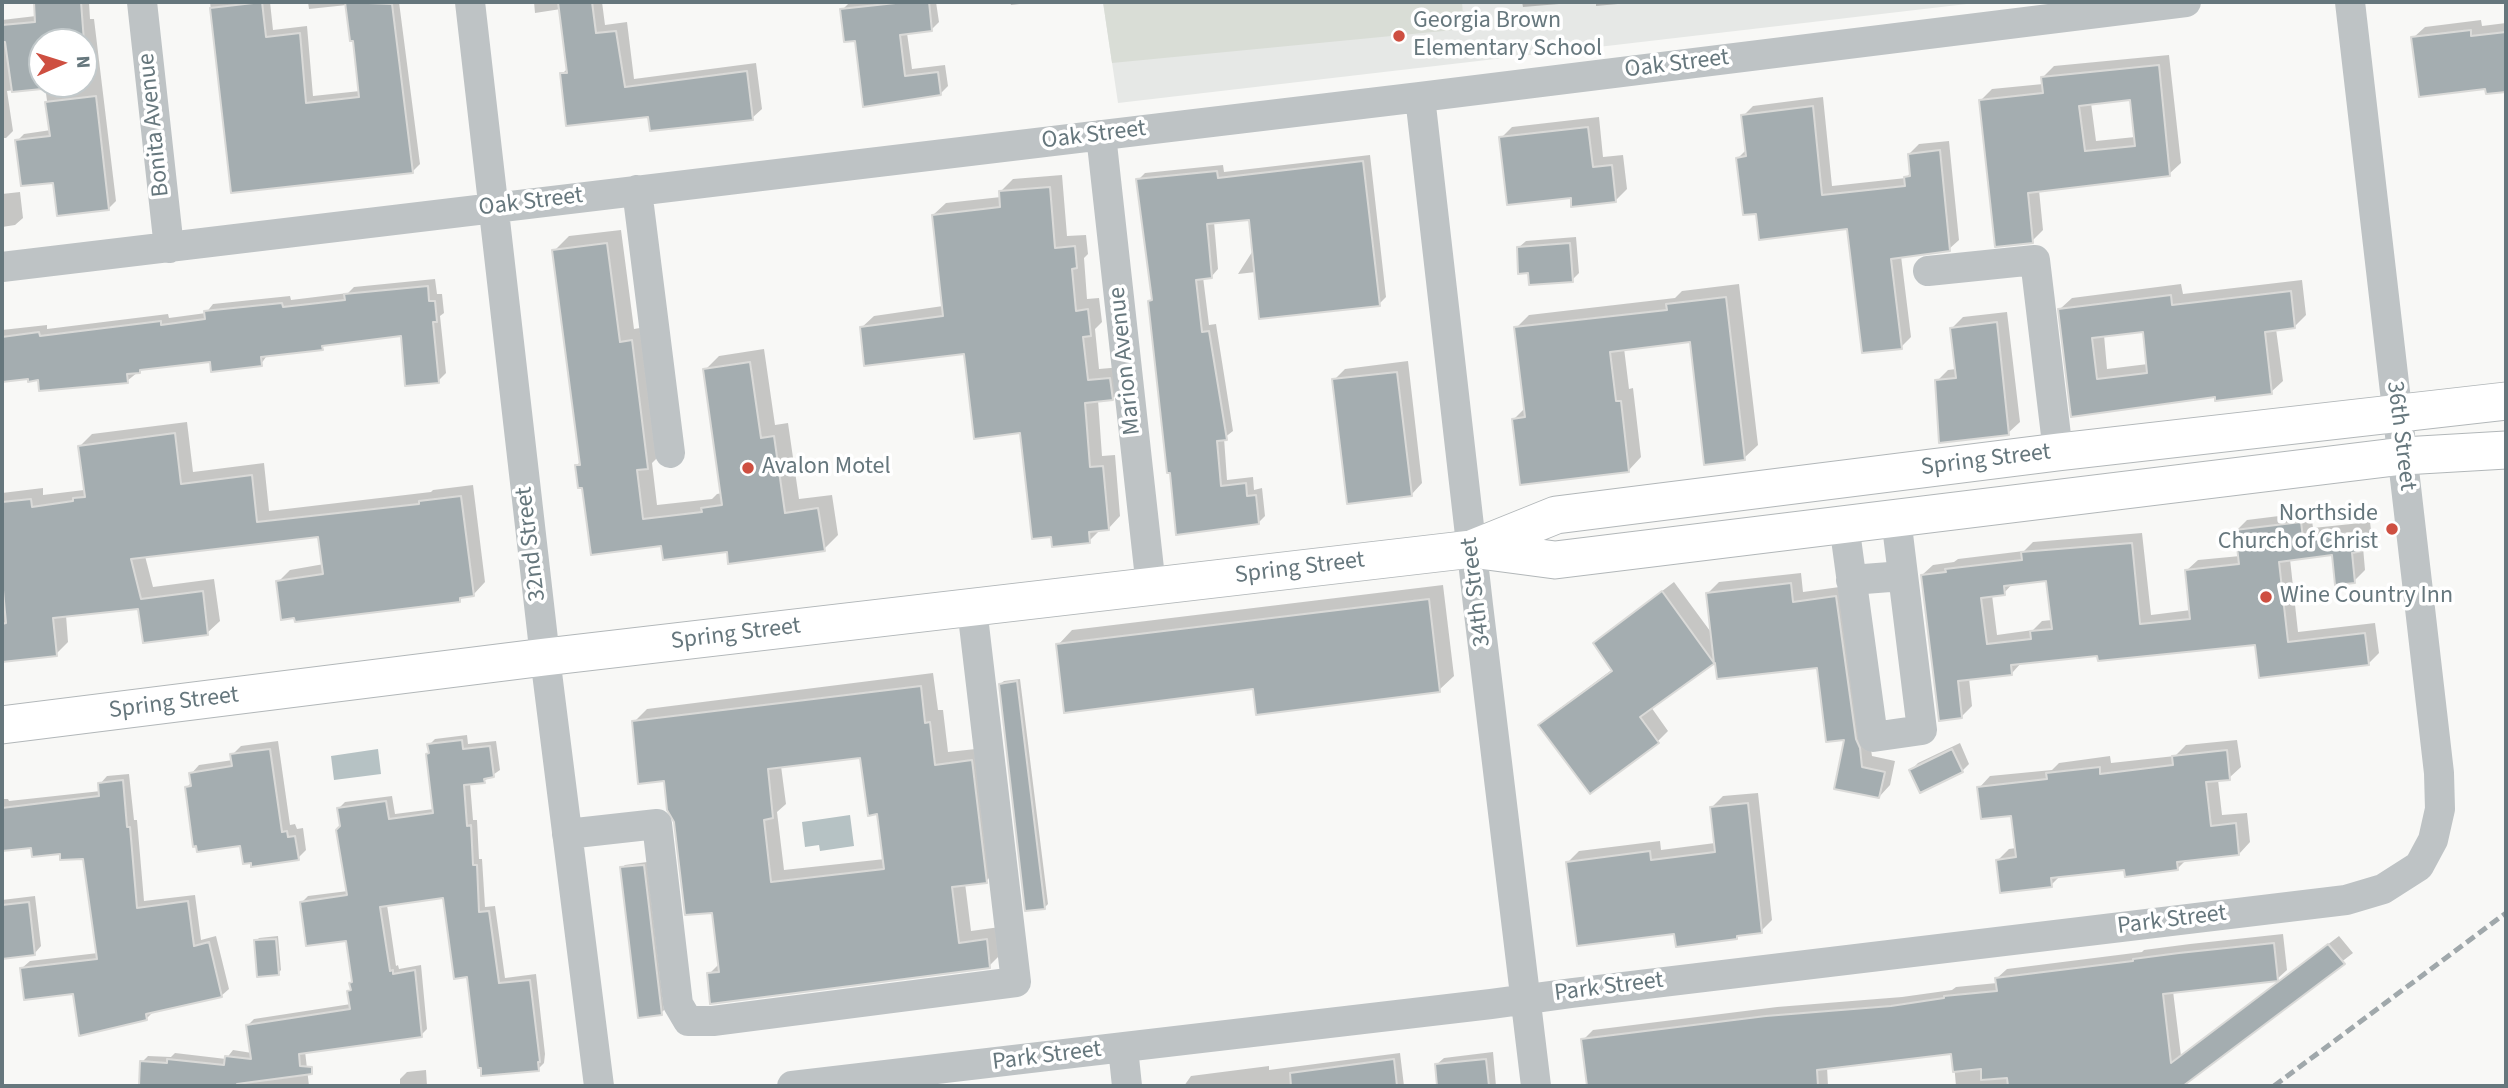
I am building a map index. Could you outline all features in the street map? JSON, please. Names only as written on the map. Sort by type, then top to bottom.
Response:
[{"type":"main road","name":"Spring Street","points":[[1472,549],[1556,515],[2057,452],[2506,401]]},
{"type":"main road","name":"Spring Street","points":[[2,725],[545,657],[1472,549],[1555,560],[2403,456],[2506,450]]},
{"type":"street","name":"Bonita Avenue","points":[[142,2],[169,248]]},
{"type":"street","name":"32nd Street","points":[[470,2],[545,657],[599,1086]]},
{"type":"street","name":"Oak Street","points":[[2,267],[2186,2]]},
{"type":"street","name":"36th Street","points":[[2350,2],[2439,774],[2440,809],[2432,840],[2419,866]]},
{"type":"street","name":"34th Street","points":[[1420,97],[1536,1086]]},
{"type":"street","name":"Marion Avenue","points":[[1101,135],[1151,587]]},
{"type":"street","points":[[637,190],[670,453]]},
{"type":"street","points":[[1928,271],[2035,260],[2057,452]]},
{"type":"street","points":[[1844,524],[1873,737],[1922,730],[1896,518]]},
{"type":"street","points":[[1851,580],[1903,576]]},
{"type":"street","points":[[567,834],[657,824],[678,1004],[688,1021],[713,1021],[1016,982],[972,608]]},
{"type":"street","name":"Park Street","points":[[792,1086],[2346,900],[2383,889],[2419,866]]},
{"type":"street","points":[[1122,1048],[1127,1086]]},
{"type":"shaded area","name":"Georgia Brown Elementary School","points":[[1103,2],[1984,2],[1118,103]]},
{"type":"shaded area","points":[[1103,2],[1462,2],[1464,29],[1112,63]]},
{"type":"shaded area","points":[[378,749],[381,774],[334,780],[331,756]]},
{"type":"shaded area","points":[[850,815],[854,846],[820,851],[819,845],[805,847],[802,822]]},
{"type":"building","points":[[34,2],[81,2],[83,28],[28,28],[28,90],[12,92],[5,42],[2,42],[2,25],[35,22]]},
{"type":"building","points":[[262,2],[266,37],[300,33],[306,103],[359,97],[353,41],[350,41],[345,2],[392,4],[413,173],[231,193],[210,8]]},
{"type":"building","points":[[558,2],[592,2],[596,33],[616,31],[625,87],[747,71],[753,120],[650,131],[648,117],[566,126],[560,73],[567,73]]},
{"type":"building","points":[[929,2],[932,31],[900,35],[905,76],[938,72],[941,95],[863,107],[855,41],[844,42],[840,9]]},
{"type":"building","points":[[2471,30],[2471,36],[2506,32],[2506,92],[2486,94],[2485,89],[2419,97],[2411,37]]},
{"type":"building","points":[[2159,65],[2170,176],[2028,193],[2033,243],[1995,247],[1979,100],[2043,93],[2041,77]],"holes":[[[2130,100],[2135,146],[2085,151],[2079,106]]]},
{"type":"building","points":[[96,98],[109,210],[57,216],[53,183],[21,186],[15,140],[50,136],[45,102]]},
{"type":"building","points":[[1813,106],[1822,195],[1905,186],[1904,177],[1910,176],[1908,154],[1940,150],[1950,251],[1891,259],[1902,349],[1862,353],[1847,229],[1759,240],[1756,214],[1743,215],[1736,158],[1746,156],[1741,115]]},
{"type":"building","points":[[1588,127],[1593,167],[1612,165],[1616,202],[1571,207],[1571,198],[1507,205],[1499,137]]},
{"type":"building","points":[[1363,161],[1380,306],[1259,319],[1249,220],[1207,224],[1212,278],[1196,280],[1202,332],[1209,331],[1227,440],[1217,441],[1221,486],[1246,483],[1247,496],[1256,495],[1259,524],[1176,535],[1148,301],[1152,300],[1136,179],[1217,171],[1218,178]]},
{"type":"building","points":[[1050,187],[1055,248],[1075,246],[1077,268],[1072,269],[1076,311],[1088,309],[1091,336],[1083,337],[1088,380],[1110,378],[1113,400],[1085,403],[1090,467],[1103,466],[1109,530],[1089,532],[1090,543],[1052,547],[1051,537],[1032,539],[1020,433],[974,439],[964,354],[864,366],[860,327],[943,316],[932,215],[1000,207],[999,191]]},
{"type":"building","points":[[607,243],[620,342],[632,340],[648,469],[637,470],[643,519],[702,512],[701,508],[722,505],[703,369],[750,362],[761,438],[774,436],[785,513],[818,508],[825,551],[728,564],[727,552],[663,560],[661,546],[591,555],[582,488],[578,488],[575,465],[580,465],[552,250]]},
{"type":"building","points":[[1570,243],[1573,282],[1529,285],[1528,273],[1518,274],[1517,247]]},
{"type":"building","points":[[428,286],[429,301],[435,301],[437,322],[433,322],[439,383],[405,386],[401,336],[322,346],[323,350],[261,357],[262,366],[211,372],[210,362],[140,370],[140,373],[127,374],[128,383],[39,391],[38,380],[2,382],[2,337],[39,332],[40,336],[161,321],[161,325],[205,319],[204,311],[282,303],[283,307],[345,300],[344,294]]},
{"type":"building","points":[[2291,291],[2295,328],[2265,332],[2272,394],[2215,401],[2215,397],[2071,417],[2058,309],[2171,295],[2172,305]],"holes":[[[2143,332],[2147,373],[2097,379],[2092,338]]]},
{"type":"building","points":[[1726,297],[1745,460],[1704,465],[1690,342],[1610,352],[1616,401],[1621,401],[1629,472],[1520,485],[1512,419],[1525,417],[1514,327],[1667,310],[1666,304]]},
{"type":"building","points":[[1997,322],[2009,435],[1939,443],[1935,380],[1956,378],[1950,328]]},
{"type":"building","points":[[1397,372],[1412,496],[1347,504],[1332,379]]},
{"type":"building","points":[[175,433],[181,484],[252,475],[257,522],[419,504],[419,501],[461,496],[474,596],[460,598],[460,602],[295,622],[294,618],[281,620],[276,581],[323,574],[318,537],[131,559],[141,599],[203,591],[208,635],[143,643],[138,609],[53,618],[57,656],[2,662],[2,624],[6,623],[2,579],[2,502],[31,499],[32,507],[85,497],[78,446]]},
{"type":"building","points":[[2301,522],[2303,538],[2360,532],[2362,551],[2352,553],[2355,583],[2335,585],[2332,555],[2279,562],[2288,642],[2365,633],[2369,665],[2259,678],[2255,645],[2098,661],[2097,656],[2011,665],[2012,675],[1958,681],[1962,718],[1939,721],[1921,575],[1946,572],[1945,569],[2022,560],[2021,552],[2132,543],[2140,624],[2190,619],[2185,570],[2239,564],[2235,530]],"holes":[[[2046,581],[2052,629],[2030,631],[2031,639],[1987,644],[1981,598],[2005,595],[2004,586]]]},
{"type":"building","points":[[1791,583],[1793,602],[1836,596],[1862,767],[1885,772],[1879,798],[1834,789],[1844,740],[1826,742],[1817,668],[1717,679],[1715,663],[1640,717],[1659,743],[1590,794],[1538,725],[1612,671],[1593,643],[1662,591],[1714,663],[1706,593]]},
{"type":"building","points":[[1429,599],[1440,692],[1256,715],[1253,689],[1064,713],[1056,644]]},
{"type":"building","points":[[1017,681],[1045,909],[1025,911],[999,684]]},
{"type":"building","points":[[921,686],[925,723],[930,722],[935,765],[972,760],[987,883],[952,887],[959,943],[987,939],[990,968],[710,1004],[707,973],[719,972],[712,913],[685,915],[674,822],[667,810],[664,781],[638,784],[632,721]],"holes":[[[860,758],[868,816],[877,814],[884,869],[771,882],[764,820],[773,818],[768,769]]]},
{"type":"building","points":[[462,740],[463,749],[490,746],[494,777],[484,779],[485,783],[464,785],[467,826],[471,825],[473,865],[477,865],[479,912],[489,911],[499,983],[530,980],[539,1071],[481,1076],[467,977],[454,979],[443,898],[380,907],[390,971],[393,970],[393,974],[415,970],[422,1037],[299,1054],[300,1066],[312,1067],[312,1074],[237,1086],[139,1086],[140,1061],[167,1063],[167,1059],[224,1065],[225,1056],[251,1059],[246,1025],[350,1009],[347,991],[351,990],[349,983],[352,982],[346,941],[306,946],[300,902],[347,895],[336,830],[340,826],[337,808],[386,801],[389,819],[433,813],[427,744]]},
{"type":"building","points":[[270,749],[282,832],[287,831],[288,837],[295,836],[299,860],[251,867],[251,863],[243,864],[240,846],[197,852],[196,846],[193,847],[185,787],[191,786],[189,773],[232,766],[230,754]]},
{"type":"building","points":[[1952,749],[1963,772],[1920,793],[1909,770]]},
{"type":"building","points":[[2227,750],[2230,780],[2206,782],[2211,826],[2236,823],[2239,855],[2177,862],[2178,870],[2125,877],[2124,870],[2051,878],[2052,887],[2000,893],[1996,860],[2016,857],[2011,816],[1981,819],[1977,787],[2047,779],[2046,773],[2100,767],[2100,774],[2173,765],[2172,756]]},
{"type":"building","points":[[123,780],[137,908],[188,901],[194,946],[209,942],[222,997],[146,1014],[147,1020],[79,1036],[73,994],[24,1000],[20,968],[97,959],[83,859],[60,860],[60,854],[32,857],[31,848],[2,851],[2,808],[99,796],[98,783]]},
{"type":"building","points":[[1748,803],[1762,933],[1676,947],[1674,934],[1577,946],[1566,862],[1650,851],[1651,860],[1715,852],[1710,807]]},
{"type":"building","points":[[644,865],[662,1015],[638,1018],[620,867]]},
{"type":"building","points":[[29,902],[35,955],[2,959],[2,905]]},
{"type":"building","points":[[276,939],[279,975],[257,977],[254,940]]},
{"type":"building","points":[[2274,943],[2278,981],[2163,994],[2171,1063],[2328,944],[2345,964],[2183,1086],[2008,1086],[2007,1078],[1981,1080],[1981,1069],[1953,1072],[1951,1054],[1817,1070],[1818,1086],[1587,1086],[1581,1039],[1766,1016],[1891,1006],[1944,996],[1997,991],[1995,978]]},
{"type":"building","points":[[1394,1059],[1397,1086],[1291,1086],[1290,1073]]},
{"type":"building","points":[[1486,1059],[1489,1086],[1437,1086],[1435,1064]]},
{"type":"railway","points":[[2274,1086],[2506,913]]},
{"type":"place","name":"Georgia Brown Elementary School","points":[[1399,36]]},
{"type":"place","name":"Avalon Motel","points":[[748,468]]},
{"type":"place","name":"Northside Church of Christ","points":[[2392,529]]},
{"type":"place","name":"Wine Country Inn","points":[[2266,597]]}]
